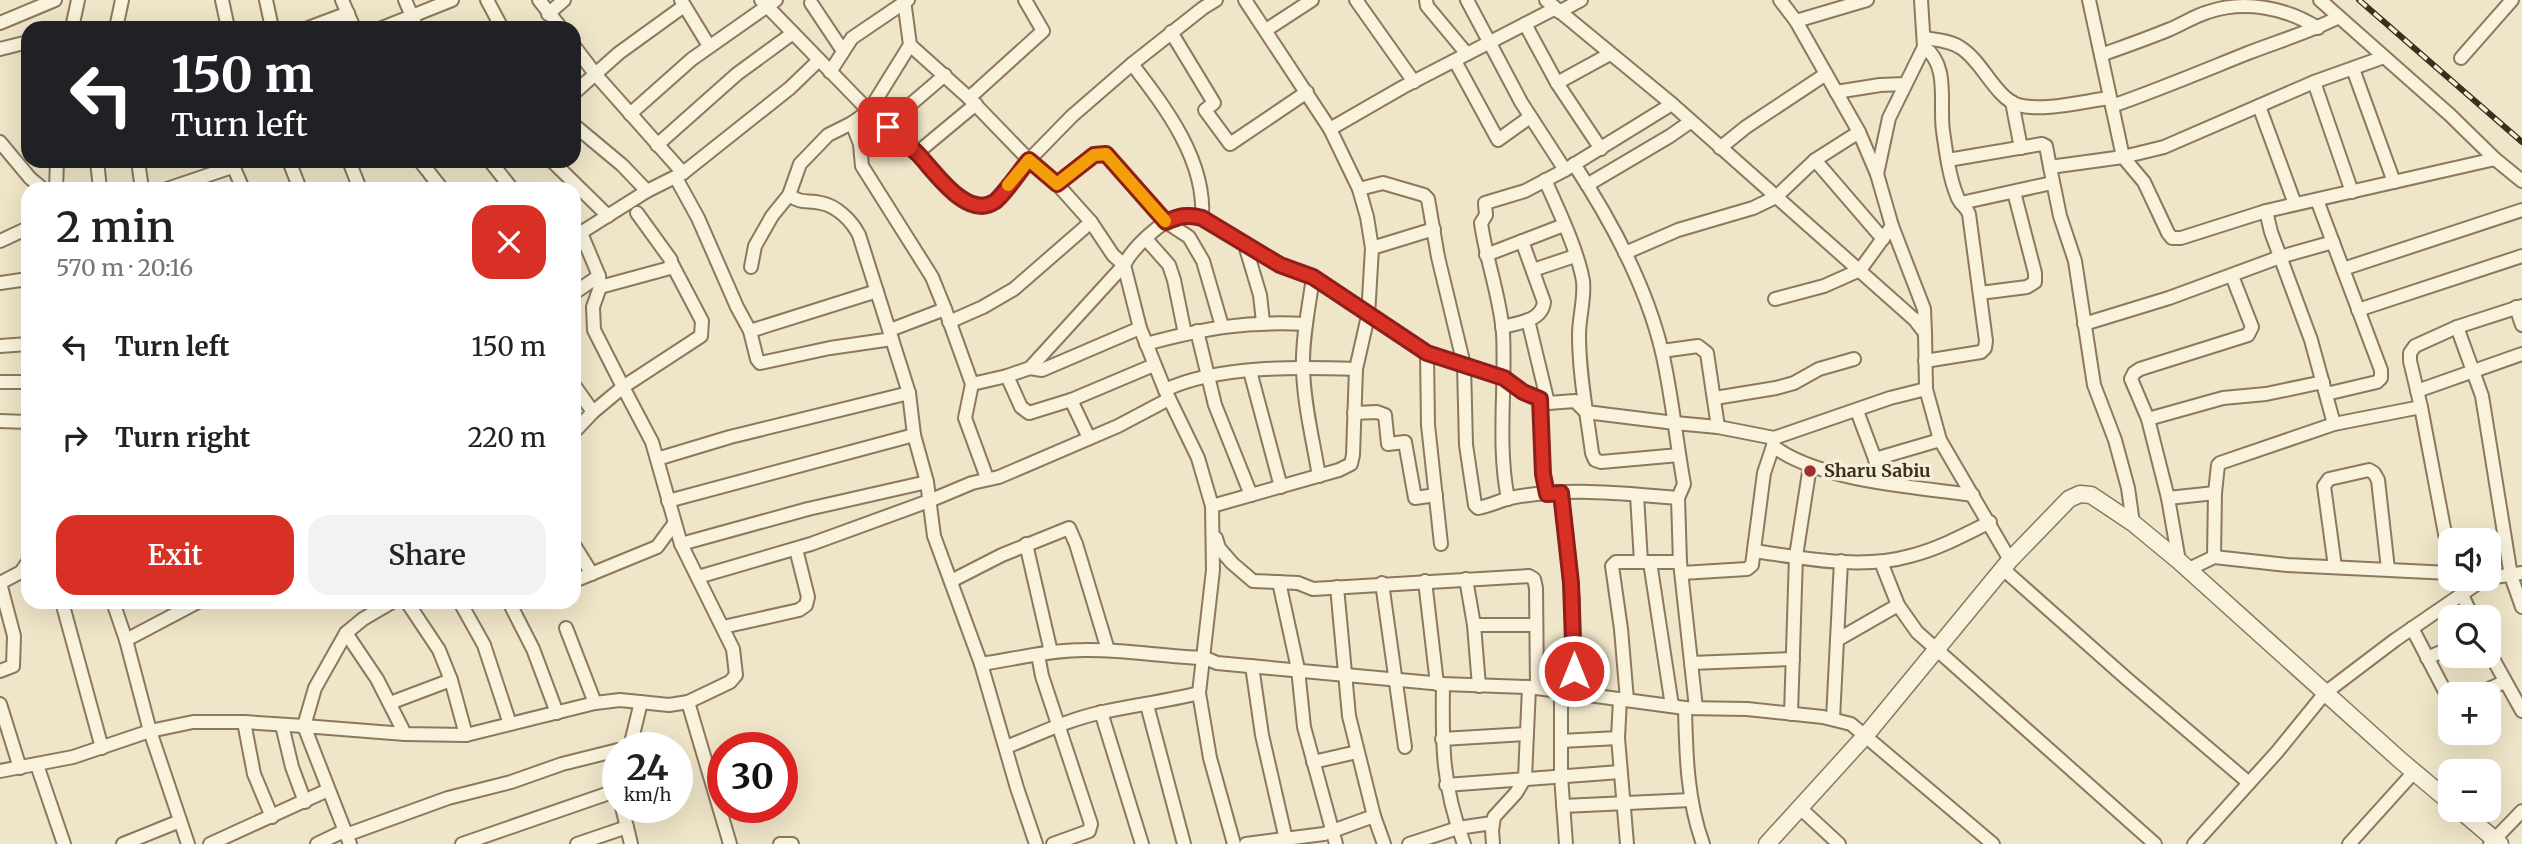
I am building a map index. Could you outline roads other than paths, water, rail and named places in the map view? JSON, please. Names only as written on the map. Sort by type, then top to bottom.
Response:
[{"type":"street","points":[[0,23],[55,0]]},
{"type":"street","points":[[74,21],[78,0]]},
{"type":"street","points":[[118,21],[122,0]]},
{"type":"street","points":[[222,0],[226,21]]},
{"type":"street","points":[[266,0],[270,21]]},
{"type":"street","points":[[342,0],[351,21]]},
{"type":"street","points":[[405,0],[414,21]]},
{"type":"street","points":[[415,21],[432,4],[452,0]]},
{"type":"street","points":[[487,0],[496,21]]},
{"type":"street","points":[[539,0],[554,21]]},
{"type":"street","points":[[548,14],[564,0]]},
{"type":"street","points":[[917,153],[1043,31],[1025,0]]},
{"type":"street","points":[[630,114],[709,46],[768,2],[830,72],[917,153],[952,192],[967,202],[981,206],[994,202],[1029,160],[1072,116],[1171,32],[1216,0]]},
{"type":"street","points":[[1212,506],[1319,476],[1351,464],[1356,369],[1368,316],[1372,248],[1359,189],[1330,130],[1245,0]]},
{"type":"street","points":[[1266,30],[1311,0]]},
{"type":"street","points":[[1356,0],[1414,82]]},
{"type":"street","points":[[1426,0],[1427,6],[1461,57],[1498,140],[1530,117]]},
{"type":"street","points":[[1467,0],[1487,43],[1530,117],[1587,185],[1625,253],[1648,303],[1662,351],[1684,484],[1678,498],[1681,567],[1691,663],[1685,707],[1686,753],[1691,800],[1703,844]]},
{"type":"street","points":[[1330,130],[1553,7],[1581,0]]},
{"type":"street","points":[[1780,0],[1796,21],[1859,132],[1877,174],[1892,226],[1924,309],[1926,389],[1940,440],[1990,522],[2007,564],[2127,679],[2249,783]]},
{"type":"street","points":[[1796,21],[1867,0]]},
{"type":"street","points":[[1922,0],[1925,43],[1934,59],[1940,79],[1943,98],[1942,128],[1948,160],[1957,198],[1969,214],[1985,348],[1981,352],[1925,361]]},
{"type":"street","points":[[2089,0],[2123,157],[2144,182],[2172,238],[2181,238],[2266,211],[2495,159]]},
{"type":"street","points":[[2320,0],[2522,181]]},
{"type":"street","points":[[2461,58],[2512,0]]},
{"type":"street","points":[[812,1],[843,51]]},
{"type":"street","points":[[751,267],[755,246],[772,216],[789,195],[800,164],[828,135],[869,111],[910,45],[906,1],[852,38],[830,72]]},
{"type":"street","points":[[2101,55],[2171,29],[2204,13],[2241,2],[2304,19],[2318,28]]},
{"type":"street","points":[[581,87],[619,52],[682,3],[709,46]]},
{"type":"street","points":[[1553,7],[1672,104],[1860,270],[1915,320],[1925,333]]},
{"type":"street","points":[[327,21],[348,13]]},
{"type":"street","points":[[1925,43],[1958,45],[1970,54],[2012,102],[2040,107],[2111,102],[2318,28],[2339,17]]},
{"type":"street","points":[[1525,24],[1557,83],[1601,149]]},
{"type":"street","points":[[1171,32],[1214,103],[1205,110],[1230,144],[1307,92]]},
{"type":"street","points":[[657,145],[737,74],[793,33]]},
{"type":"street","points":[[1877,174],[1889,118],[1925,43]]},
{"type":"street","points":[[0,49],[21,44]]},
{"type":"street","points":[[910,45],[945,75],[1029,160],[1057,184],[1091,222],[1112,255],[1124,265],[1140,328],[1154,365],[1198,458],[1212,506],[1213,570],[1199,693],[1210,758],[1234,844]]},
{"type":"street","points":[[1557,83],[1610,54]]},
{"type":"street","points":[[581,55],[680,175],[750,331],[757,359],[765,363],[891,335],[945,309]]},
{"type":"street","points":[[2050,167],[2123,157],[2186,139],[2314,82],[2384,57]]},
{"type":"street","points":[[581,232],[648,191],[680,175],[790,88],[819,60]]},
{"type":"street","points":[[1132,64],[1163,106],[1184,143],[1201,190],[1202,218]]},
{"type":"street","points":[[2353,69],[2394,182]]},
{"type":"street","points":[[1720,148],[1746,127],[1826,74]]},
{"type":"street","points":[[861,154],[897,116],[945,75]]},
{"type":"street","points":[[2314,82],[2352,192]]},
{"type":"street","points":[[1836,92],[1905,84]]},
{"type":"street","points":[[2012,102],[2021,148]]},
{"type":"street","points":[[1508,499],[1501,444],[1504,378],[1501,313],[1481,223],[1486,215],[1485,203],[1525,191],[1601,149],[1672,104]]},
{"type":"street","points":[[2259,106],[2295,204]]},
{"type":"street","points":[[1587,185],[1690,122]]},
{"type":"street","points":[[852,123],[857,132],[862,166],[932,277],[945,309],[972,384],[965,418],[987,478]]},
{"type":"street","points":[[581,131],[622,164],[648,191]]},
{"type":"street","points":[[1625,253],[1678,230],[1753,208],[1776,197],[1815,160],[1859,132]]},
{"type":"street","points":[[0,142],[21,167]]},
{"type":"street","points":[[1948,160],[2044,145],[2052,183],[2076,261],[2098,400],[2115,440],[2128,488],[2133,523]]},
{"type":"street","points":[[1057,184],[1094,155],[1106,154],[1166,222],[1189,237],[1203,261],[1222,326]]},
{"type":"street","points":[[1815,160],[1882,239]]},
{"type":"street","points":[[22,168],[35,182]]},
{"type":"street","points":[[185,182],[221,168]]},
{"type":"street","points":[[426,168],[436,182]]},
{"type":"street","points":[[496,168],[506,182]]},
{"type":"street","points":[[559,168],[573,182]]},
{"type":"street","points":[[1545,180],[1582,278],[1584,293],[1579,338],[1586,412],[1595,460],[1601,462],[1679,455]]},
{"type":"street","points":[[1359,189],[1383,183],[1424,195],[1431,205],[1438,257],[1464,365],[1466,445],[1475,505],[1478,508],[1508,499],[1561,493],[1678,498]]},
{"type":"street","points":[[1961,203],[2052,183]]},
{"type":"street","points":[[581,190],[607,216]]},
{"type":"street","points":[[1980,293],[2027,287],[2035,282],[2014,191]]},
{"type":"street","points":[[789,195],[801,203],[822,203],[829,206],[849,220],[859,235],[909,393],[933,536],[981,664],[1036,844]]},
{"type":"street","points":[[2148,419],[2223,398],[2377,382],[2381,378],[2381,370],[2317,200]]},
{"type":"street","points":[[2343,269],[2522,210]]},
{"type":"street","points":[[2266,211],[2311,340],[2334,424]]},
{"type":"street","points":[[581,425],[623,387],[701,336],[702,321],[671,260],[637,213]]},
{"type":"street","points":[[972,384],[1030,368],[1124,265],[1130,252],[1166,222],[1191,214],[1280,265],[1313,277],[1427,353],[1504,378],[1523,392],[1544,401],[1575,401],[1586,412],[1718,427],[1773,442],[1787,457],[1810,467],[1880,482],[1973,495]]},
{"type":"street","points":[[949,323],[1014,289],[1091,222]]},
{"type":"street","points":[[1486,255],[1564,225]]},
{"type":"street","points":[[1775,299],[1824,286],[1860,270],[1892,226]]},
{"type":"street","points":[[1372,248],[1434,229]]},
{"type":"street","points":[[0,241],[21,231]]},
{"type":"street","points":[[1146,239],[1168,265],[1209,376],[1215,405],[1251,495]]},
{"type":"street","points":[[1502,327],[1528,320],[1539,315],[1544,309],[1544,302],[1522,241]]},
{"type":"street","points":[[2084,324],[2169,298],[2280,257],[2333,242]]},
{"type":"street","points":[[0,771],[37,765],[102,748],[150,731],[193,722],[244,722],[405,734],[466,735],[595,703],[620,700],[669,705],[688,702],[730,682],[736,675],[733,649],[681,544],[652,442],[594,330],[593,307],[600,281],[581,243]]},
{"type":"street","points":[[1245,245],[1260,295],[1263,322]]},
{"type":"street","points":[[1533,270],[1575,256]]},
{"type":"street","points":[[2358,310],[2522,256]]},
{"type":"street","points":[[581,290],[600,281],[670,268],[672,264]]},
{"type":"street","points":[[2183,565],[2148,419],[2131,379],[2134,373],[2248,335],[2252,327],[2232,275]]},
{"type":"street","points":[[1313,277],[1303,367],[1306,405],[1319,476]]},
{"type":"street","points":[[1,286],[21,281]]},
{"type":"street","points":[[750,331],[877,291]]},
{"type":"street","points":[[2444,528],[2410,353],[2415,346],[2457,327],[2519,306],[2522,325]]},
{"type":"street","points":[[1528,320],[1544,401],[1543,474],[1547,494]]},
{"type":"street","points":[[1146,344],[1222,326],[1263,322],[1306,324]]},
{"type":"street","points":[[2457,327],[2482,396],[2522,607]]},
{"type":"street","points":[[1030,368],[1034,371],[1042,370],[1140,328]]},
{"type":"street","points":[[0,346],[21,344]]},
{"type":"street","points":[[1662,351],[1698,346],[1707,353],[1718,427]]},
{"type":"street","points":[[1427,353],[1428,425],[1441,544]]},
{"type":"street","points":[[2417,391],[2522,354]]},
{"type":"street","points":[[1715,398],[1794,383],[1819,369],[1854,359]]},
{"type":"street","points":[[1007,376],[1021,407],[1029,413],[1071,400],[1154,365]]},
{"type":"street","points":[[698,577],[796,549],[987,478],[999,477],[1118,426],[1167,394],[1209,376],[1303,367],[1356,369]]},
{"type":"street","points":[[1250,371],[1281,487]]},
{"type":"street","points":[[0,382],[21,382]]},
{"type":"street","points":[[1773,442],[1890,398],[1926,389]]},
{"type":"street","points":[[657,459],[730,437],[909,393]]},
{"type":"street","points":[[581,394],[593,412]]},
{"type":"street","points":[[1071,400],[1089,438]]},
{"type":"street","points":[[2214,558],[2215,493],[2220,463],[2334,424],[2421,407]]},
{"type":"street","points":[[1857,411],[1875,459],[1880,482]]},
{"type":"street","points":[[1354,413],[1377,412],[1385,415],[1388,444],[1405,442],[1415,498],[1436,495]]},
{"type":"street","points":[[0,421],[21,422]]},
{"type":"street","points":[[668,501],[914,435]]},
{"type":"street","points":[[1875,459],[1940,440]]},
{"type":"street","points":[[1627,844],[1618,738],[1623,699],[1621,629],[1612,566],[1616,562],[1746,569],[1752,565],[1765,473],[1773,442]]},
{"type":"street","points":[[1791,713],[1796,556],[1810,467]]},
{"type":"street","points":[[2335,566],[2325,482],[2369,470],[2374,472],[2378,480],[2388,569]]},
{"type":"street","points":[[681,544],[795,512],[926,482]]},
{"type":"street","points":[[1561,493],[1573,601],[1561,741],[1566,844]]},
{"type":"street","points":[[2168,498],[2215,493]]},
{"type":"street","points":[[1767,844],[1866,735],[2007,564],[2069,499],[2080,494],[2091,495],[2133,523],[2438,792]]},
{"type":"street","points":[[1637,495],[1646,562],[1685,707]]},
{"type":"street","points":[[1754,551],[1841,561],[1881,562],[1910,556],[1948,543],[1990,522]]},
{"type":"street","points":[[581,578],[657,547],[674,524]]},
{"type":"street","points":[[951,581],[1026,544],[1066,528],[1072,531],[1108,650]]},
{"type":"street","points":[[1214,531],[1219,548],[1243,575],[1253,581],[1298,583],[1313,589],[1529,576],[1534,579],[1536,625],[1525,778],[1516,793],[1494,817],[1493,844]]},
{"type":"street","points":[[1026,544],[1045,654],[1042,676],[1091,824],[1089,831],[1084,834],[1054,844]]},
{"type":"street","points":[[723,627],[799,610],[806,606],[808,597],[796,549]]},
{"type":"street","points":[[581,556],[592,574]]},
{"type":"street","points":[[2183,565],[2214,558],[2438,572]]},
{"type":"street","points":[[1833,719],[1841,561]]},
{"type":"street","points":[[1881,562],[1898,606],[1917,632],[2155,844]]},
{"type":"street","points":[[0,671],[13,666],[14,636],[0,583],[21,572]]},
{"type":"street","points":[[1466,579],[1474,625],[1479,686]]},
{"type":"street","points":[[1425,581],[1440,684],[1446,785],[1464,844]]},
{"type":"street","points":[[1279,582],[1298,669],[1304,727],[1334,838]]},
{"type":"street","points":[[1382,583],[1405,747]]},
{"type":"street","points":[[1337,587],[1349,716],[1374,816],[1384,844]]},
{"type":"street","points":[[2194,844],[2325,693],[2412,628],[2469,591]]},
{"type":"street","points":[[2462,596],[2466,605]]},
{"type":"street","points":[[1837,640],[1898,606]]},
{"type":"street","points":[[64,609],[102,748]]},
{"type":"street","points":[[115,609],[150,731],[188,844]]},
{"type":"street","points":[[126,640],[185,609]]},
{"type":"street","points":[[347,837],[304,726],[315,688],[346,633],[380,609]]},
{"type":"street","points":[[412,609],[439,650],[451,680],[466,735]]},
{"type":"street","points":[[464,609],[484,645],[510,724]]},
{"type":"street","points":[[513,609],[533,649],[557,713]]},
{"type":"street","points":[[1474,625],[1536,625]]},
{"type":"street","points":[[566,628],[595,703]]},
{"type":"street","points":[[2412,628],[2440,682]]},
{"type":"street","points":[[346,633],[377,679],[405,734]]},
{"type":"street","points":[[981,664],[1082,649],[1108,650],[1205,658],[1217,663],[1440,684],[1533,688],[1685,707],[1791,713],[1833,719],[1851,724],[1866,735],[1993,844]]},
{"type":"street","points":[[2427,658],[2438,653]]},
{"type":"street","points":[[1691,663],[1793,659]]},
{"type":"street","points":[[1252,666],[1262,735],[1286,842]]},
{"type":"street","points":[[2497,668],[2522,710]]},
{"type":"street","points":[[390,703],[451,680]]},
{"type":"street","points":[[1006,747],[1059,725],[1101,712],[1199,693]]},
{"type":"street","points":[[634,732],[641,702]]},
{"type":"street","points":[[688,702],[730,844]]},
{"type":"street","points":[[0,704],[20,768]]},
{"type":"street","points":[[1147,705],[1184,844]]},
{"type":"street","points":[[1101,712],[1142,844]]},
{"type":"street","points":[[244,722],[254,774],[272,817]]},
{"type":"street","points":[[282,725],[292,767],[305,802]]},
{"type":"street","points":[[1442,739],[1527,734]]},
{"type":"street","points":[[1561,741],[1618,738]]},
{"type":"street","points":[[1313,762],[1357,752]]},
{"type":"street","points":[[317,844],[347,837],[448,798],[602,754]]},
{"type":"street","points":[[37,765],[64,844]]},
{"type":"street","points":[[1446,785],[1620,772]]},
{"type":"street","points":[[2348,844],[2414,772]]},
{"type":"street","points":[[210,844],[328,790]]},
{"type":"street","points":[[462,844],[602,796]]},
{"type":"street","points":[[1563,806],[1623,801],[1691,800]]},
{"type":"street","points":[[1799,807],[1839,844]]},
{"type":"street","points":[[2473,822],[2495,842],[2522,811]]},
{"type":"street","points":[[1246,844],[1334,838],[1374,816]]},
{"type":"street","points":[[123,844],[180,821]]},
{"type":"street","points":[[626,823],[631,844]]},
{"type":"street","points":[[1409,844],[1458,828],[1492,823]]},
{"type":"street","points":[[578,844],[627,827]]},
{"type":"street","points":[[780,844],[792,844]]},
{"type":"railway","points":[[2359,0],[2522,142]]},
{"type":"place","name":"Sharu Sabiu","points":[[1810,471]]}]
